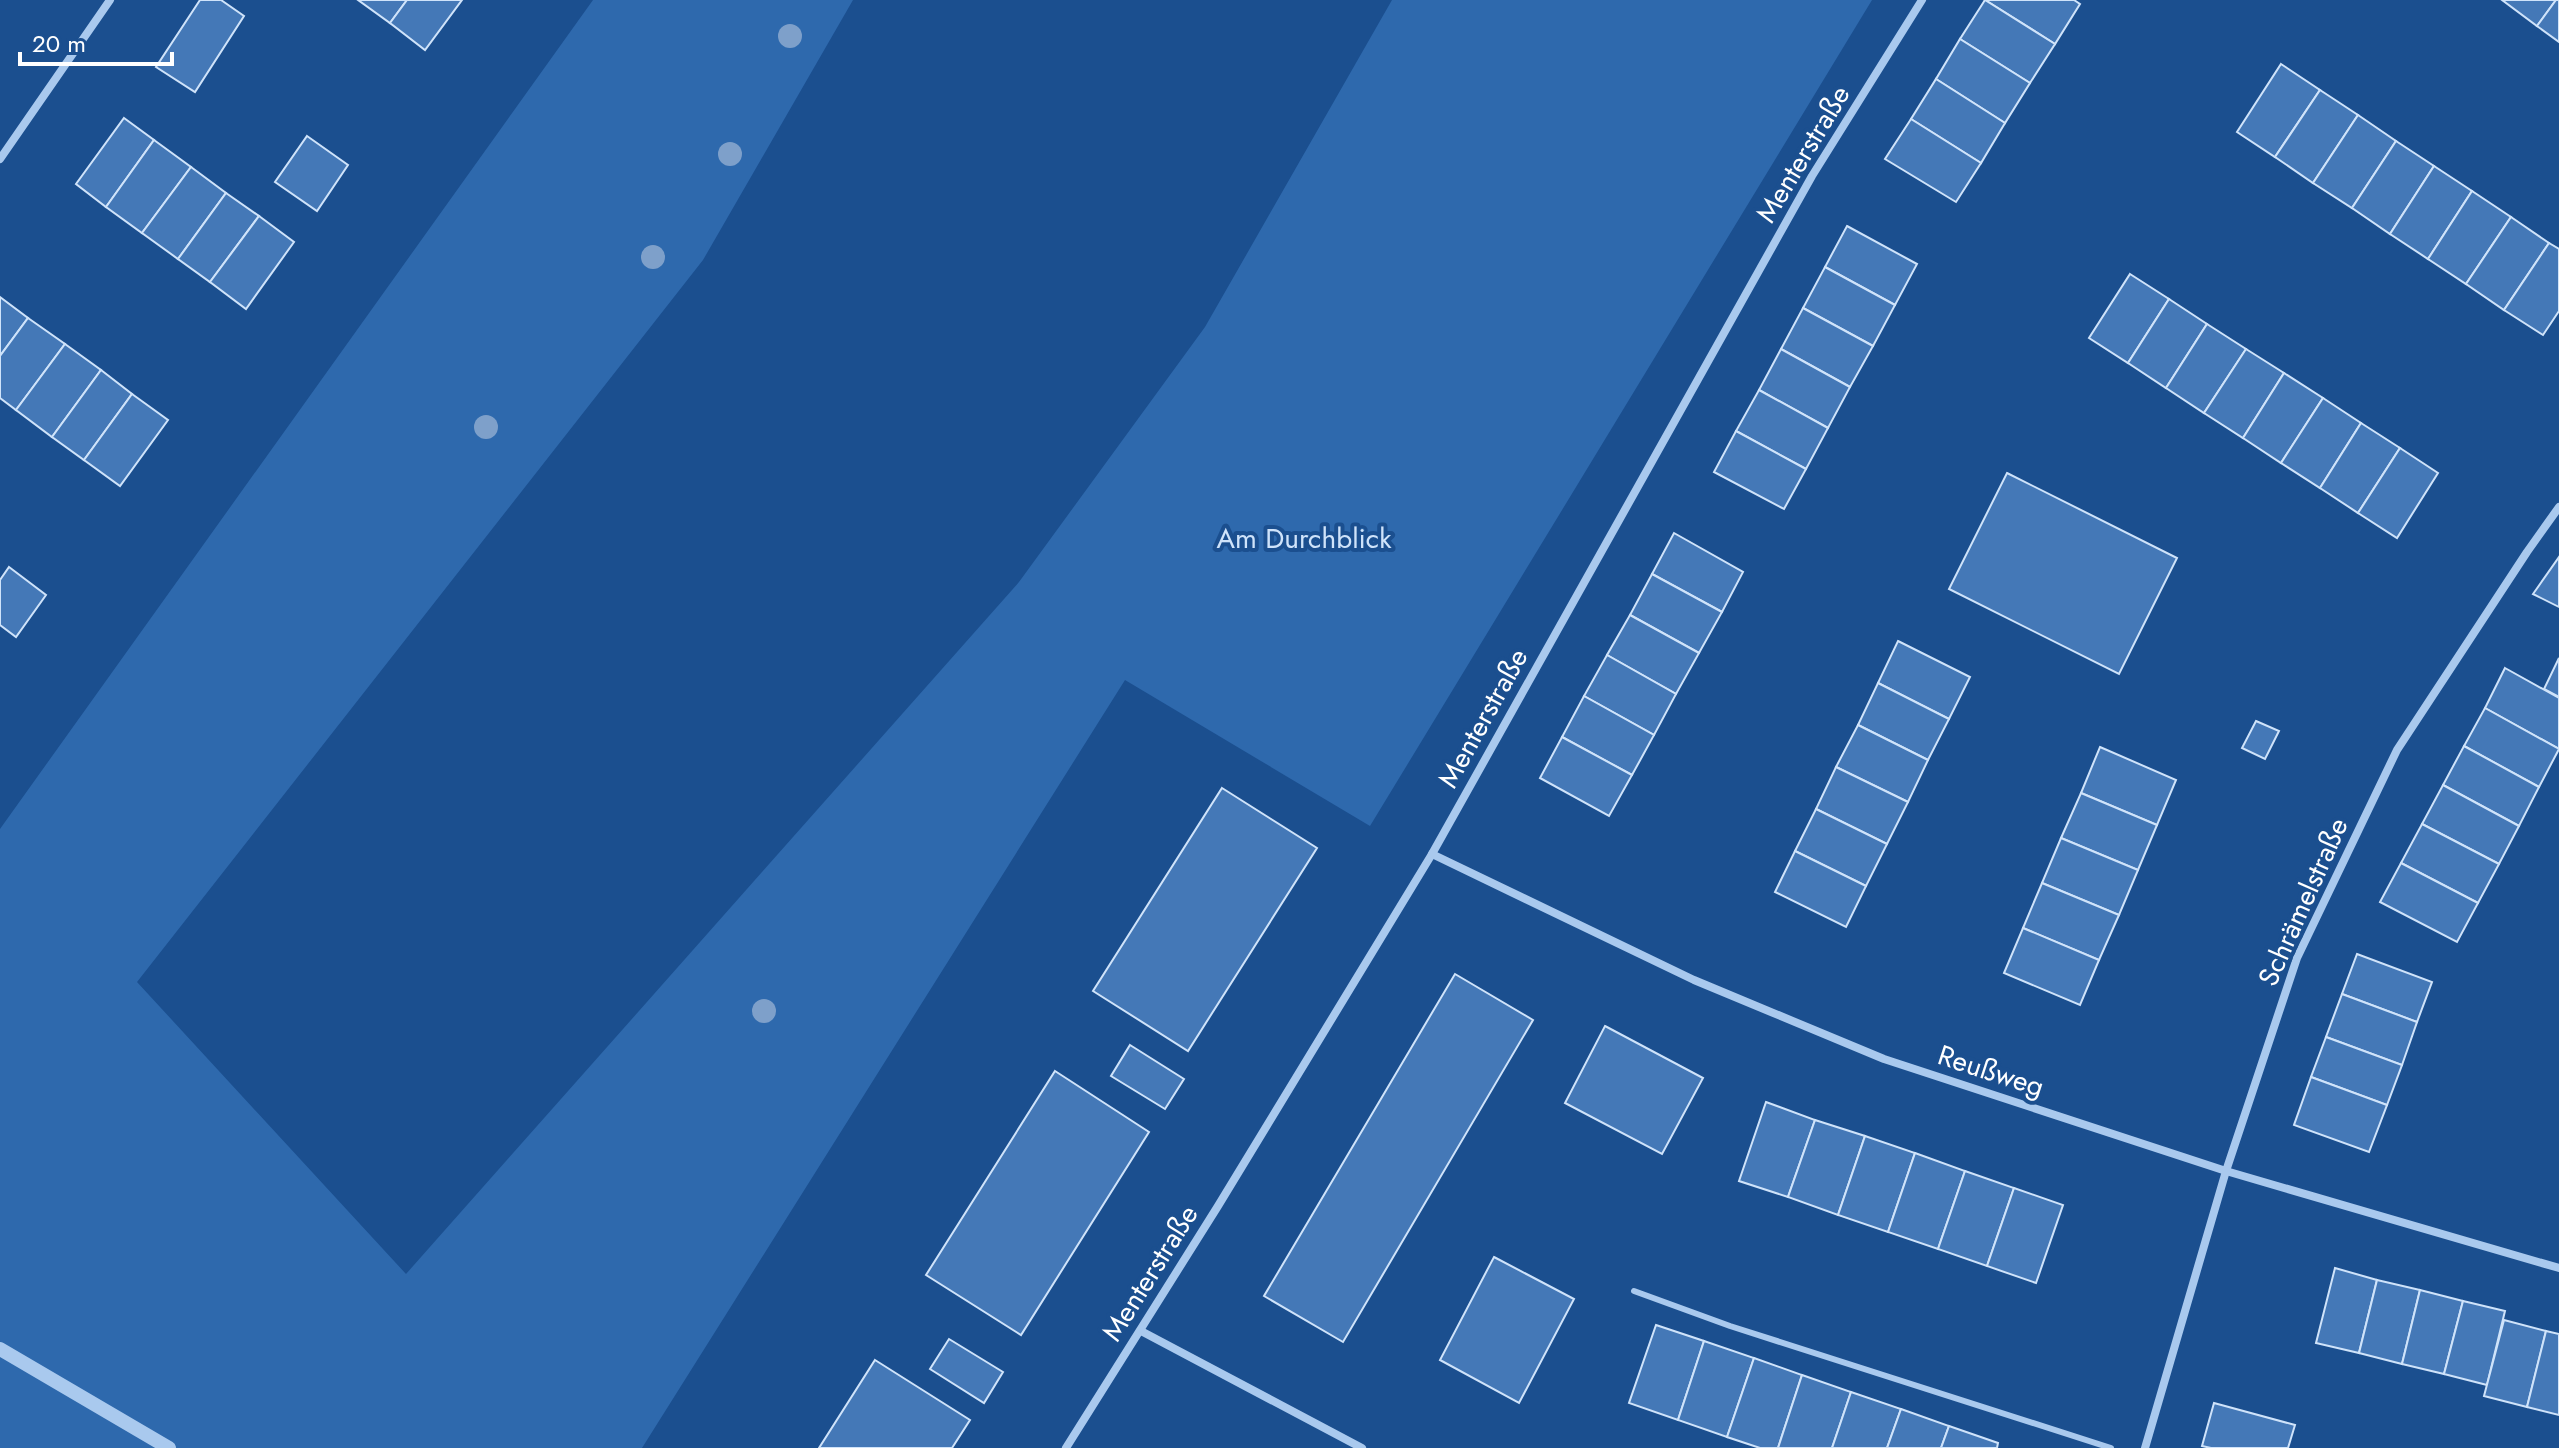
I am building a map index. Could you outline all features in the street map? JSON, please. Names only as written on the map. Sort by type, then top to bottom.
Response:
[{"type":"street","points":[[0,159],[110,0]]},
{"type":"street","name":"Menterstraße","points":[[1066,1448],[1141,1331],[1432,854],[1812,176],[1922,0]]},
{"type":"street","name":"Schrämelstraße","points":[[2145,1448],[2226,1171],[2297,958],[2397,750],[2559,507]]},
{"type":"street","name":"Reußweg","points":[[1432,854],[1694,980],[1884,1059],[2226,1171],[2559,1268]]},
{"type":"street","points":[[1141,1331],[1362,1448]]},
{"type":"street","points":[[0,1349],[169,1448]]},
{"type":"lane","points":[[1634,1291],[1745,1331],[2111,1448]]},
{"type":"green space","name":"Am Durchblick","points":[[593,0],[853,0],[703,260],[137,982],[406,1274],[1019,582],[1205,327],[1392,0],[1872,0],[1370,826],[1125,680],[642,1448],[0,1448],[0,829]]},
{"type":"building","points":[[200,0],[221,0],[244,16],[195,92],[156,67]]},
{"type":"building","points":[[358,0],[407,0],[390,23]]},
{"type":"building","points":[[407,0],[462,0],[425,50],[390,23]]},
{"type":"building","points":[[1985,0],[2074,0],[2080,4],[2055,44]]},
{"type":"building","points":[[1985,0],[2055,44],[2030,83],[1960,39]]},
{"type":"building","points":[[2502,0],[2556,0],[2537,26]]},
{"type":"building","points":[[2559,0],[2559,42],[2537,26]]},
{"type":"building","points":[[1960,39],[2030,83],[2005,123],[1936,79]]},
{"type":"building","points":[[2281,64],[2320,90],[2275,157],[2237,132]]},
{"type":"building","points":[[1936,79],[2005,123],[1981,163],[1911,119]]},
{"type":"building","points":[[2320,90],[2358,115],[2313,183],[2275,157]]},
{"type":"building","points":[[2358,115],[2396,141],[2352,208],[2313,183]]},
{"type":"building","points":[[124,118],[154,140],[106,207],[76,184]]},
{"type":"building","points":[[1911,119],[1981,163],[1956,202],[1885,159]]},
{"type":"building","points":[[307,136],[348,165],[317,211],[275,182]]},
{"type":"building","points":[[154,140],[191,167],[142,233],[106,207]]},
{"type":"building","points":[[2396,141],[2434,166],[2390,234],[2352,208]]},
{"type":"building","points":[[2434,166],[2472,191],[2428,259],[2390,234]]},
{"type":"building","points":[[191,167],[226,193],[178,259],[142,233]]},
{"type":"building","points":[[2472,191],[2511,217],[2466,284],[2428,259]]},
{"type":"building","points":[[226,193],[259,216],[210,282],[178,259]]},
{"type":"building","points":[[259,216],[294,242],[246,309],[210,282]]},
{"type":"building","points":[[2511,217],[2549,243],[2504,310],[2466,284]]},
{"type":"building","points":[[1847,226],[1917,264],[1895,305],[1825,267]]},
{"type":"building","points":[[2549,243],[2559,249],[2559,311],[2543,335],[2504,310]]},
{"type":"building","points":[[1825,267],[1895,305],[1873,346],[1803,308]]},
{"type":"building","points":[[2130,274],[2169,299],[2128,363],[2089,338]]},
{"type":"building","points":[[0,297],[28,318],[0,356]]},
{"type":"building","points":[[2169,299],[2207,324],[2166,388],[2128,363]]},
{"type":"building","points":[[1803,308],[1873,346],[1850,387],[1781,349]]},
{"type":"building","points":[[28,318],[65,344],[16,410],[0,398],[0,356]]},
{"type":"building","points":[[2207,324],[2246,349],[2204,413],[2166,388]]},
{"type":"building","points":[[65,344],[101,370],[52,437],[16,410]]},
{"type":"building","points":[[1781,349],[1850,387],[1828,428],[1759,390]]},
{"type":"building","points":[[2246,349],[2284,373],[2243,438],[2204,413]]},
{"type":"building","points":[[101,370],[132,394],[84,460],[52,437]]},
{"type":"building","points":[[2284,373],[2323,398],[2281,463],[2243,438]]},
{"type":"building","points":[[1759,390],[1828,428],[1806,469],[1736,431]]},
{"type":"building","points":[[132,394],[168,420],[120,486],[84,460]]},
{"type":"building","points":[[2323,398],[2361,423],[2320,488],[2281,463]]},
{"type":"building","points":[[2361,423],[2400,448],[2358,513],[2320,488]]},
{"type":"building","points":[[1736,431],[1806,469],[1784,509],[1714,472]]},
{"type":"building","points":[[2400,448],[2438,473],[2397,538],[2358,513]]},
{"type":"building","points":[[2007,473],[2177,558],[2119,674],[1949,589]]},
{"type":"building","points":[[1674,533],[1743,572],[1722,612],[1652,574]]},
{"type":"building","points":[[2559,557],[2559,607],[2533,594]]},
{"type":"building","points":[[9,567],[46,595],[16,637],[0,625],[0,580]]},
{"type":"building","points":[[1652,574],[1722,612],[1699,653],[1630,615]]},
{"type":"building","points":[[1630,615],[1699,653],[1676,694],[1607,655]]},
{"type":"building","points":[[1898,641],[1970,677],[1949,719],[1878,683]]},
{"type":"building","points":[[1607,655],[1676,694],[1654,735],[1584,696]]},
{"type":"building","points":[[2559,658],[2559,697],[2544,689]]},
{"type":"building","points":[[2505,668],[2559,698],[2559,749],[2485,708]]},
{"type":"building","points":[[1878,683],[1949,719],[1928,760],[1858,725]]},
{"type":"building","points":[[1584,696],[1654,735],[1632,775],[1562,737]]},
{"type":"building","points":[[2485,708],[2559,749],[2539,787],[2464,746]]},
{"type":"building","points":[[2256,721],[2279,731],[2265,759],[2242,748]]},
{"type":"building","points":[[1858,725],[1928,760],[1908,802],[1836,767]]},
{"type":"building","points":[[1562,737],[1632,775],[1609,816],[1540,778]]},
{"type":"building","points":[[2464,746],[2539,787],[2519,826],[2443,785]]},
{"type":"building","points":[[2100,747],[2176,780],[2157,825],[2081,793]]},
{"type":"building","points":[[1836,767],[1908,802],[1887,844],[1816,809]]},
{"type":"building","points":[[2443,785],[2519,826],[2499,864],[2422,824]]},
{"type":"building","points":[[1222,788],[1317,848],[1188,1051],[1093,991]]},
{"type":"building","points":[[2081,793],[2157,825],[2138,870],[2061,838]]},
{"type":"building","points":[[1816,809],[1887,844],[1866,886],[1795,851]]},
{"type":"building","points":[[2422,824],[2499,864],[2478,903],[2401,863]]},
{"type":"building","points":[[2061,838],[2138,870],[2119,915],[2042,883]]},
{"type":"building","points":[[1795,851],[1866,886],[1846,927],[1775,892]]},
{"type":"building","points":[[2401,863],[2478,903],[2457,942],[2380,902]]},
{"type":"building","points":[[2042,883],[2119,915],[2099,960],[2023,928]]},
{"type":"building","points":[[2023,928],[2099,960],[2080,1005],[2004,973]]},
{"type":"building","points":[[2357,954],[2432,982],[2417,1022],[2342,994]]},
{"type":"building","points":[[1455,974],[1533,1020],[1343,1342],[1264,1296]]},
{"type":"building","points":[[2342,994],[2417,1022],[2402,1065],[2326,1037]]},
{"type":"building","points":[[1605,1026],[1703,1078],[1662,1154],[1565,1103]]},
{"type":"building","points":[[2326,1037],[2402,1065],[2387,1105],[2311,1077]]},
{"type":"building","points":[[1130,1045],[1184,1079],[1165,1109],[1111,1076]]},
{"type":"building","points":[[1055,1071],[1149,1132],[1021,1335],[926,1275]]},
{"type":"building","points":[[2311,1077],[2387,1105],[2369,1152],[2294,1125]]},
{"type":"building","points":[[1766,1102],[1815,1120],[1788,1197],[1739,1181]]},
{"type":"building","points":[[1815,1120],[1865,1136],[1838,1215],[1788,1197]]},
{"type":"building","points":[[1865,1136],[1915,1153],[1888,1232],[1838,1215]]},
{"type":"building","points":[[1915,1153],[1965,1171],[1938,1249],[1888,1232]]},
{"type":"building","points":[[1965,1171],[2014,1188],[1987,1266],[1938,1249]]},
{"type":"building","points":[[2014,1188],[2063,1205],[2036,1283],[1987,1266]]},
{"type":"building","points":[[1494,1257],[1574,1299],[1519,1403],[1440,1360]]},
{"type":"building","points":[[2335,1268],[2377,1280],[2359,1353],[2316,1343]]},
{"type":"building","points":[[2377,1280],[2420,1290],[2402,1364],[2359,1353]]},
{"type":"building","points":[[2420,1290],[2463,1301],[2444,1374],[2402,1364]]},
{"type":"building","points":[[2463,1301],[2505,1311],[2487,1385],[2444,1374]]},
{"type":"building","points":[[2504,1320],[2546,1331],[2527,1407],[2484,1396]]},
{"type":"building","points":[[1656,1325],[1704,1341],[1678,1420],[1629,1403]]},
{"type":"building","points":[[2546,1331],[2559,1334],[2559,1415],[2527,1407]]},
{"type":"building","points":[[949,1339],[1003,1372],[984,1403],[930,1369]]},
{"type":"building","points":[[1704,1341],[1754,1358],[1727,1437],[1678,1420]]},
{"type":"building","points":[[1754,1358],[1802,1375],[1778,1448],[1760,1448],[1727,1437]]},
{"type":"building","points":[[875,1360],[970,1420],[952,1448],[819,1448]]},
{"type":"building","points":[[1802,1375],[1851,1392],[1832,1448],[1778,1448]]},
{"type":"building","points":[[1851,1392],[1901,1409],[1887,1448],[1832,1448]]},
{"type":"building","points":[[2214,1403],[2295,1425],[2288,1448],[2202,1446]]},
{"type":"building","points":[[1901,1409],[1949,1426],[1941,1448],[1887,1448]]},
{"type":"building","points":[[1949,1426],[1998,1443],[1997,1448],[1941,1448]]}]
